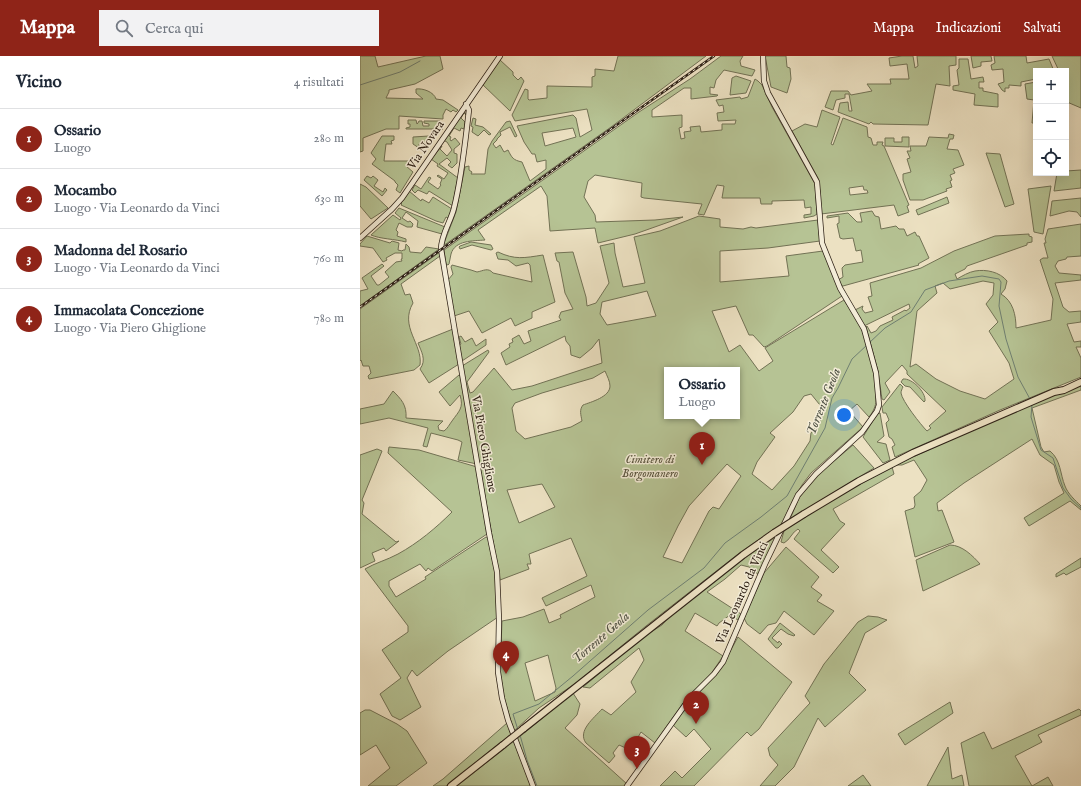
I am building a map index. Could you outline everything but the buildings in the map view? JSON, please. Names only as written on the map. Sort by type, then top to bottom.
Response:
[{"type":"highway","points":[[451,786],[743,555],[774,533],[804,514],[913,453],[1081,382]]},
{"type":"street","name":"Via Novara","points":[[360,238],[402,198],[500,56]]},
{"type":"street","name":"Via Leonardo da Vinci","points":[[627,786],[690,698],[714,674],[723,662],[798,495],[816,474],[862,432],[877,411],[879,405],[876,373],[869,343],[860,322],[840,288],[825,253],[821,235],[817,182],[768,93],[764,81],[763,56]]},
{"type":"street","name":"Via Piero Ghiglione","points":[[466,104],[469,110],[458,192],[454,211],[441,249],[489,533],[497,572],[499,620],[498,672],[502,698],[508,720],[533,786]]},
{"type":"green space","points":[[360,56],[375,56],[378,67],[426,56],[440,56],[443,69],[415,84],[389,90],[386,98],[423,99],[416,93],[416,89],[422,89],[431,92],[436,99],[443,100],[458,110],[456,112],[453,110],[451,112],[446,109],[443,119],[399,116],[399,129],[386,129],[363,138],[363,151],[360,152]]},
{"type":"green space","points":[[618,56],[706,56],[611,127],[443,246],[456,212],[465,167],[469,166],[469,170],[472,172],[471,174],[485,174],[488,149],[506,122],[510,121],[517,136],[515,137],[510,127],[500,132],[501,135],[493,144],[496,148],[500,145],[504,152],[508,150],[513,158],[522,162],[530,181],[546,169],[546,160],[537,162],[535,154],[532,154],[524,142],[517,126],[573,115],[576,118],[580,137],[592,130],[587,109],[515,121],[512,115],[525,89],[528,90],[529,100],[547,98],[547,86],[592,87],[592,77],[595,76],[595,69],[614,71]],"holes":[[[573,128],[576,137],[545,146],[542,133]]]},
{"type":"green space","points":[[721,56],[743,56],[740,61],[741,66],[755,70],[752,76],[724,70],[716,80],[714,88],[710,87],[710,94],[718,95],[717,96],[691,99],[691,88],[684,88],[652,110],[652,117],[682,115],[682,127],[679,128],[681,139],[685,138],[684,132],[691,131],[690,127],[700,126],[701,132],[722,130],[722,124],[735,124],[736,120],[718,121],[717,113],[724,112],[723,105],[719,106],[716,100],[740,97],[741,99],[748,97],[755,79],[762,85],[772,107],[815,184],[817,214],[804,218],[804,215],[811,214],[811,207],[805,208],[804,200],[772,201],[772,204],[761,204],[760,198],[722,198],[724,186],[717,185],[704,215],[698,214],[702,204],[644,198],[641,197],[642,183],[595,175],[588,181],[584,197],[595,215],[596,222],[655,220],[683,217],[635,234],[598,243],[595,228],[550,231],[547,196],[541,186],[478,230],[485,240],[465,242],[456,246],[451,254],[449,264],[446,264],[444,250]]},
{"type":"green space","points":[[765,56],[786,56],[787,67],[790,68],[791,79],[787,93],[771,87]]},
{"type":"green space","points":[[913,56],[915,68],[918,66],[917,56],[956,56],[956,65],[949,66],[950,86],[936,84],[928,125],[873,124],[871,122],[869,124],[838,112],[840,103],[848,102],[849,111],[852,111],[849,94],[845,94],[845,98],[836,100],[833,110],[825,107],[831,91],[848,91],[851,95],[872,91],[867,84],[891,84],[890,79],[909,79],[907,64],[890,66],[889,58]]},
{"type":"green space","points":[[971,56],[991,56],[992,61],[981,62],[981,66],[973,68]]},
{"type":"green space","points":[[994,56],[1026,56],[1027,63],[1049,59],[1053,68],[1033,68],[1033,80],[1021,82],[1021,86],[1009,85],[1009,88],[1005,88],[1005,92],[998,84],[1004,82],[1003,69],[992,70],[991,65],[995,63]]},
{"type":"green space","points":[[1052,56],[1081,56],[1081,108],[1069,103],[1069,68],[1058,68]]},
{"type":"green space","points":[[959,59],[968,59],[971,79],[983,77],[984,82],[979,82],[979,88],[983,88],[983,91],[998,94],[998,107],[974,105],[975,94],[953,90],[953,86],[959,85],[957,70],[959,68]]},
{"type":"green space","points":[[500,60],[513,72],[513,75],[518,80],[521,77],[524,81],[510,111],[482,84]]},
{"type":"green space","points":[[736,76],[751,81],[746,93],[730,95],[732,78]]},
{"type":"green space","points":[[1033,83],[1033,100],[1027,99],[1025,84]]},
{"type":"green space","points":[[464,110],[466,115],[464,113],[461,118],[465,122],[464,129],[461,128],[460,131],[454,128],[449,136],[451,137],[451,141],[455,138],[460,144],[454,149],[454,153],[457,154],[457,163],[452,168],[448,165],[451,162],[447,158],[439,164],[458,178],[453,206],[429,191],[427,194],[418,190],[415,193],[412,190],[415,185],[421,189],[429,177],[431,178],[428,182],[438,189],[441,185],[442,179],[437,176],[438,175],[444,179],[448,173],[437,166],[438,164],[431,159],[442,146],[440,149],[447,156],[452,150],[447,142],[443,140]]},
{"type":"green space","points":[[822,110],[840,117],[831,144],[833,145],[843,118],[867,127],[868,137],[871,138],[873,145],[877,145],[877,142],[883,142],[882,145],[884,146],[909,205],[907,206],[909,212],[898,216],[894,205],[821,214],[818,178],[792,131],[805,124],[817,127]],"holes":[[[863,186],[864,190],[867,190],[868,193],[850,195],[849,188]]]},
{"type":"green space","points":[[473,118],[476,119],[475,125],[483,127],[491,134],[489,135],[484,130],[478,136],[472,132],[473,127],[471,126]]},
{"type":"green space","points":[[408,120],[416,120],[417,124],[419,121],[422,121],[423,126],[429,126],[429,124],[424,123],[424,121],[440,121],[437,126],[443,129],[406,129],[410,127]]},
{"type":"green space","points":[[949,134],[954,135],[953,139],[950,139],[947,149],[958,150],[964,165],[953,169],[955,173],[950,175],[952,187],[946,189],[947,191],[923,200],[910,200],[903,180],[903,174],[911,172],[907,159],[910,158],[907,151],[911,151],[910,146],[926,146],[929,137],[948,138]]},
{"type":"green space","points":[[382,136],[394,136],[394,140],[391,141],[392,144],[386,144],[384,161],[409,161],[406,166],[413,172],[400,193],[396,190],[398,185],[395,181],[372,164],[376,159],[371,153]]},
{"type":"green space","points":[[429,136],[427,144],[419,144],[419,148],[413,144],[413,137]]},
{"type":"green space","points":[[902,137],[909,137],[909,147],[885,146],[885,138],[894,138],[894,142],[902,142]]},
{"type":"green space","points":[[986,153],[1000,154],[1014,204],[1005,207]]},
{"type":"green space","points":[[1081,170],[1081,188],[1054,191],[1056,176],[1069,176],[1069,171]]},
{"type":"green space","points":[[367,176],[371,178],[373,176],[378,180],[374,186],[383,192],[385,188],[387,190],[382,196],[364,180]]},
{"type":"green space","points":[[360,184],[366,187],[388,208],[371,219],[360,206]]},
{"type":"green space","points":[[1051,186],[1043,234],[1034,232],[1028,189]]},
{"type":"green space","points":[[409,191],[421,201],[422,199],[429,203],[433,197],[452,209],[448,218],[446,217],[443,223],[401,205]]},
{"type":"green space","points":[[947,197],[949,203],[918,215],[916,210]]},
{"type":"green space","points":[[1081,198],[1081,217],[1077,212],[1069,211],[1050,216],[1052,201]]},
{"type":"green space","points":[[399,208],[445,227],[442,234],[417,227],[418,221],[406,212],[402,218],[408,222],[410,221],[413,224],[412,227],[407,227],[399,223],[396,230],[398,232],[397,236],[406,239],[406,242],[371,235],[393,215],[400,220],[401,218],[395,213]]},
{"type":"green space","points":[[872,211],[875,216],[879,217],[881,229],[896,226],[899,229],[904,229],[907,236],[915,232],[917,236],[919,236],[929,258],[918,264],[919,265],[843,286],[838,280],[843,277],[842,268],[845,265],[863,262],[861,250],[856,251],[853,238],[840,238],[837,224],[839,223],[839,216],[827,218],[827,216],[848,213],[857,222],[862,222],[860,213]]},
{"type":"green space","name":"Cimitero di Borgomanero","points":[[699,216],[720,219],[720,227],[743,229],[818,220],[820,241],[768,248],[720,251],[720,282],[789,276],[786,256],[823,251],[842,296],[764,347],[753,335],[749,335],[736,306],[712,311],[729,352],[740,345],[759,371],[773,361],[765,348],[844,300],[858,321],[868,349],[875,380],[875,407],[869,417],[857,404],[849,411],[863,427],[811,473],[793,500],[782,524],[742,551],[576,683],[539,708],[514,731],[504,698],[500,672],[502,621],[523,617],[544,609],[549,623],[561,618],[560,615],[595,597],[591,585],[546,606],[542,598],[587,576],[571,538],[529,554],[531,564],[527,564],[529,569],[500,580],[462,366],[488,350],[489,352],[467,382],[470,393],[473,392],[494,368],[512,390],[532,386],[602,363],[599,339],[592,348],[580,358],[571,355],[570,346],[566,341],[565,336],[506,365],[501,353],[510,347],[509,344],[513,342],[512,339],[519,335],[524,344],[531,341],[528,331],[561,320],[559,317],[561,312],[573,309],[565,293],[559,262],[557,261],[555,253],[573,252],[586,297],[587,306],[596,303],[609,283],[600,246],[614,243],[623,287],[645,283],[634,237],[660,231]],"holes":[[[647,291],[656,316],[607,325],[600,314],[602,302]],[[605,371],[610,384],[609,390],[604,396],[583,405],[581,411],[582,421],[571,427],[525,439],[516,431],[512,408],[515,403],[542,393],[593,378]],[[811,394],[824,410],[819,423],[811,433],[810,441],[794,466],[772,490],[752,474],[757,462],[775,437],[770,433],[793,412],[804,396]],[[727,464],[741,476],[719,509],[713,507],[709,511],[682,563],[663,557],[689,506]],[[542,484],[555,507],[519,523],[507,490]],[[548,655],[556,688],[555,692],[535,701],[525,663]]]},
{"type":"green space","points":[[1081,224],[1081,256],[1067,257],[1066,259],[1058,261],[1055,266],[1059,273],[1081,275],[1081,280],[1055,283],[1063,307],[1069,312],[1081,311],[1081,322],[1067,324],[1074,342],[1081,341],[1081,347],[1076,347],[1081,358],[1081,377],[1000,410],[895,457],[892,447],[895,445],[889,437],[886,423],[889,420],[886,413],[883,413],[882,407],[900,384],[903,387],[901,391],[902,397],[927,431],[931,428],[929,426],[946,411],[907,374],[907,371],[902,365],[885,383],[890,392],[884,400],[882,399],[878,371],[866,327],[867,326],[871,333],[876,331],[880,326],[893,320],[892,317],[910,308],[909,304],[864,326],[855,310],[863,306],[862,309],[865,313],[873,311],[868,297],[872,296],[870,283],[921,268],[954,251],[995,236],[1029,234],[1029,236],[1032,237],[1032,242],[1027,243],[1027,245],[967,266],[965,269],[955,274],[957,279],[970,272],[984,270],[1001,275],[1007,281],[1005,289],[1001,294],[1011,304],[1016,328],[1051,320],[1053,299],[1040,260],[1043,258],[1048,258],[1044,243],[1046,243],[1045,239],[1048,229]],"holes":[[[983,281],[994,283],[993,295],[986,304],[998,322],[989,331],[1009,363],[1014,379],[985,399],[960,391],[936,379],[916,364],[910,367],[917,311],[937,293],[935,286],[943,283],[950,289]]]},
{"type":"green space","points":[[367,236],[390,243],[392,241],[399,243],[398,250],[402,251],[405,250],[406,244],[409,247],[410,252],[421,253],[426,247],[439,249],[360,306],[360,291],[368,289],[362,278],[382,264],[384,266],[371,276],[377,285],[379,285],[389,277],[385,272],[396,262],[402,261],[402,253],[395,253],[386,258],[387,260],[383,262],[373,248],[360,246]]},
{"type":"green space","points":[[471,242],[491,245],[493,249],[491,250],[472,245],[460,249],[460,246]]},
{"type":"green space","points":[[440,252],[440,256],[401,284],[405,295],[410,294],[413,303],[409,312],[409,320],[410,328],[420,357],[420,365],[414,370],[369,379],[368,376],[371,373],[369,366],[363,366],[361,360],[360,361],[360,309]]},
{"type":"green space","points":[[498,252],[520,258],[543,255],[555,302],[532,312],[532,318],[515,326],[511,318],[482,333],[469,311],[454,316],[448,280],[453,274],[451,267],[452,265],[477,272],[489,270],[493,273],[532,282],[530,265],[528,263],[516,266],[508,260],[498,259],[496,253]]},
{"type":"green space","points":[[453,329],[459,364],[429,383],[420,369],[423,359],[418,343]]},
{"type":"green space","points":[[461,336],[465,342],[472,338],[476,346],[486,339],[486,345],[462,361],[459,345],[461,344],[459,337]]},
{"type":"green space","points":[[459,375],[461,376],[477,464],[458,460],[462,442],[458,440],[431,433],[427,447],[423,446],[428,428],[389,418],[360,424],[360,409],[384,404],[393,391],[401,400],[406,409],[406,418],[443,421],[438,426],[439,430],[444,431],[459,412],[461,399],[460,395],[450,406],[439,392]]},
{"type":"green space","points":[[903,379],[907,379],[918,386],[925,397],[924,402],[910,387],[905,386],[901,382]]},
{"type":"green space","points":[[1081,385],[1081,390],[1032,408],[1041,447],[1044,452],[1050,451],[1054,455],[1066,489],[1081,506],[1081,510],[1070,501],[1029,526],[1024,518],[1064,493],[1054,465],[1040,455],[1032,439],[964,483],[937,503],[938,511],[942,510],[954,542],[915,557],[905,511],[914,508],[914,497],[921,491],[927,480],[914,460],[902,465],[895,465],[1026,406]]},
{"type":"green space","points":[[880,413],[884,436],[877,442],[886,444],[890,460],[883,463],[863,437],[877,414]]},
{"type":"green space","points":[[853,445],[874,468],[790,519],[799,498],[815,477]]},
{"type":"green space","points":[[389,447],[419,450],[477,467],[487,534],[432,571],[428,568],[426,571],[420,564],[389,581],[389,586],[396,597],[426,579],[425,577],[486,537],[488,538],[495,572],[498,617],[448,651],[417,676],[412,670],[407,678],[421,707],[400,720],[392,716],[380,694],[401,678],[382,650],[408,632],[408,626],[365,569],[394,556],[413,545],[452,512],[388,453]]},
{"type":"green space","points":[[377,449],[382,451],[362,500],[364,503],[362,514],[396,542],[399,541],[386,551],[384,548],[372,553],[375,561],[360,568],[360,455]]},
{"type":"green space","points":[[892,467],[894,474],[833,509],[840,521],[845,524],[821,550],[839,567],[833,573],[794,539],[800,531],[798,529],[786,542],[781,542],[784,531],[791,526],[840,495]]},
{"type":"green space","points":[[777,536],[759,575],[749,567],[741,565],[707,592],[741,614],[738,620],[730,615],[717,626],[695,613],[685,631],[723,656],[707,680],[688,696],[655,743],[641,732],[637,739],[635,738],[633,740],[641,746],[639,748],[632,743],[628,749],[619,745],[613,753],[615,756],[609,763],[586,743],[584,738],[585,729],[602,709],[611,715],[636,692],[631,682],[644,660],[639,648],[590,688],[583,687],[736,564]]},
{"type":"green space","points":[[950,545],[959,547],[971,554],[980,564],[923,591],[916,560]]},
{"type":"green space","points":[[786,547],[819,577],[811,587],[822,595],[817,601],[834,611],[814,635],[784,611],[776,623],[768,625],[760,634],[747,624],[744,618],[764,573]]},
{"type":"green space","points":[[1081,558],[1081,567],[1066,575],[1064,573],[1056,577],[1056,574]]},
{"type":"green space","points":[[868,616],[887,620],[865,633],[849,673],[866,690],[825,727],[818,718],[794,767],[775,786],[760,786],[778,765],[770,756],[768,748],[810,703],[805,696],[824,664],[858,622]]},
{"type":"green space","points":[[780,623],[795,635],[788,634],[781,629],[772,638],[778,643],[779,641],[782,644],[776,648],[768,639]]},
{"type":"green space","points":[[738,637],[792,682],[759,729],[751,736],[747,732],[694,786],[660,786],[675,771],[682,778],[711,749],[694,729],[686,737],[673,725],[693,698],[721,668]]},
{"type":"green space","points":[[573,693],[580,704],[577,715],[565,728],[627,784],[626,786],[534,786],[517,739]]},
{"type":"green space","points":[[950,702],[953,713],[905,745],[898,734]]},
{"type":"green space","points":[[1079,709],[1081,711],[1081,715],[1038,735],[1042,742],[1015,756],[1032,786],[969,786],[961,743],[984,732],[992,749]]},
{"type":"green space","points":[[365,710],[370,710],[407,731],[427,763],[396,786],[368,786],[390,768],[376,745],[360,755],[360,713]]},
{"type":"green space","points":[[507,723],[511,734],[446,786],[433,786],[443,779]]},
{"type":"green space","points":[[514,741],[531,786],[457,786]]},
{"type":"green space","points":[[948,747],[952,779],[962,775],[964,786],[927,786]]},
{"type":"green space","points":[[863,775],[871,786],[848,786]]},
{"type":"green space","points":[[1048,777],[1053,786],[1032,786]]},
{"type":"waterway","points":[[360,85],[400,72],[420,61]]},
{"type":"waterway","name":"Torrente Geola","points":[[869,343],[885,328],[911,312],[925,290],[949,281],[982,276],[999,279],[1001,282],[999,306],[1006,339],[1018,377],[1030,399]]},
{"type":"waterway","name":"Torrente Geola","points":[[518,730],[513,714],[539,704],[648,610],[704,568],[725,543],[787,496],[825,428],[832,398],[852,359],[867,345]]},
{"type":"waterway","name":"Torrente Geola","points":[[1032,404],[1031,417],[1041,450],[1053,458],[1063,488],[1071,499],[1081,508]]},
{"type":"waterway","name":"Torrente Geola","points":[[520,735],[527,760],[537,786]]},
{"type":"railway","points":[[360,307],[714,56]]},
{"type":"place","name":"Ossario","points":[[702,465]]},
{"type":"place","name":"Immacolata Concezione","points":[[506,674]]},
{"type":"place","name":"Mocambo","points":[[696,724]]},
{"type":"place","name":"Madonna del Rosario","points":[[637,769]]}]
